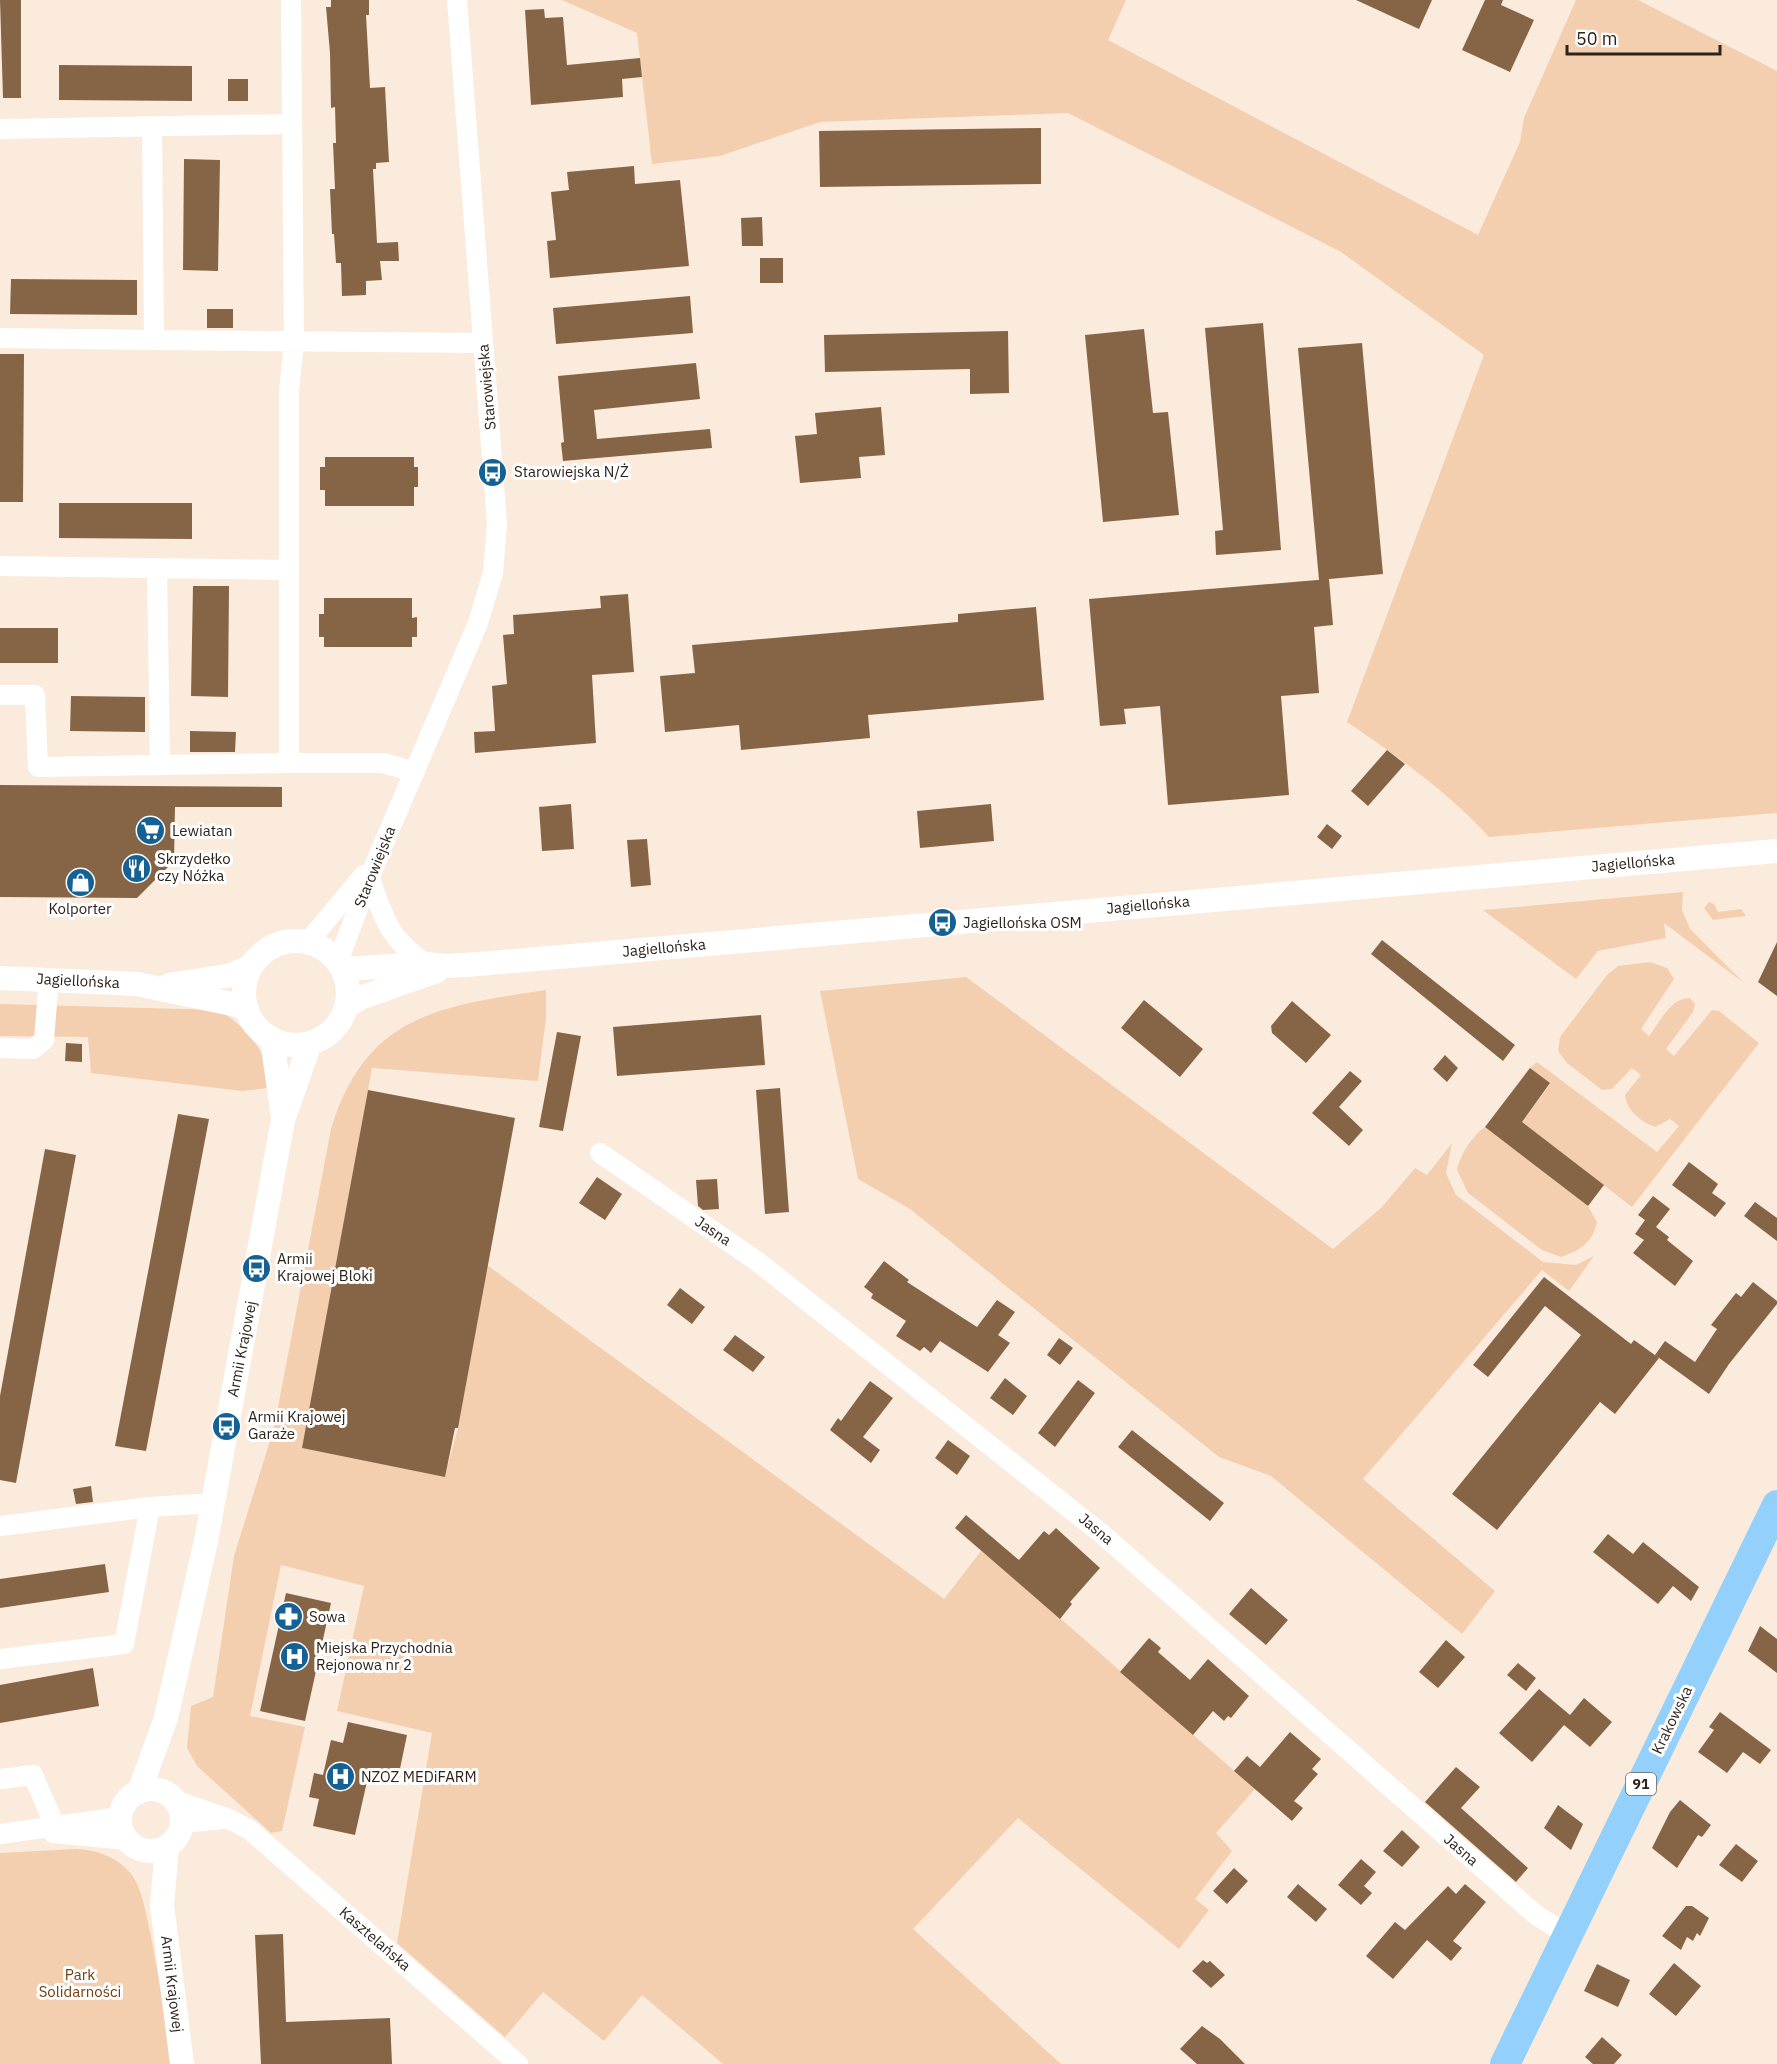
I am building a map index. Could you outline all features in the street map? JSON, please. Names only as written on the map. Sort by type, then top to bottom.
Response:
[{"type":"main road","name":"Krakowska","points":[[1505,2064],[1777,1505]]},
{"type":"street","points":[[289,763],[289,391],[294,342],[291,0]]},
{"type":"street","name":"Starowiejska","points":[[341,965],[377,859],[478,623],[493,573],[497,524],[457,0]]},
{"type":"street","points":[[0,129],[292,124]]},
{"type":"street","points":[[152,126],[154,340]]},
{"type":"street","points":[[0,338],[483,343]]},
{"type":"street","points":[[0,566],[289,570]]},
{"type":"street","points":[[157,568],[160,765]]},
{"type":"street","points":[[0,694],[35,695],[38,767],[383,763],[415,772]]},
{"type":"street","name":"Jagiellońska","points":[[341,965],[437,965],[1777,850]]},
{"type":"street","points":[[308,942],[377,859]]},
{"type":"street","points":[[370,879],[385,923],[392,933],[405,949],[437,965]]},
{"type":"street","points":[[292,940],[308,942],[320,946],[341,965],[349,990],[347,1006],[339,1023],[327,1036],[310,1043],[297,1045],[272,1039],[251,1020],[244,993],[251,966],[262,954],[276,945],[292,940]]},
{"type":"street","name":"Jagiellońska","points":[[347,1006],[360,998],[437,965]]},
{"type":"street","name":"Jagiellońska","points":[[155,987],[232,975],[251,966]]},
{"type":"street","name":"Jagiellońska","points":[[0,978],[49,979],[155,987],[246,1007]]},
{"type":"street","points":[[0,1047],[33,1049],[44,1040],[49,979]]},
{"type":"street","name":"Armii Krajowej","points":[[272,1039],[283,1120]]},
{"type":"street","name":"Armii Krajowej","points":[[159,1795],[166,1718],[213,1503],[283,1120],[310,1043]]},
{"type":"street","name":"Jasna","points":[[600,1153],[758,1262],[1010,1459],[1102,1534],[1536,1915],[1568,1935]]},
{"type":"street","points":[[0,1526],[150,1507],[213,1503]]},
{"type":"street","points":[[0,1659],[124,1644],[150,1507]]},
{"type":"street","points":[[0,1779],[33,1775],[54,1824]]},
{"type":"street","points":[[30,1831],[134,1845],[153,1851],[167,1847],[177,1837],[182,1823],[181,1814],[159,1795],[126,1802],[120,1816],[120,1825],[134,1845]]},
{"type":"street","name":"Kasztelańska","points":[[159,1795],[229,1819],[259,1838],[518,2064]]},
{"type":"street","points":[[0,1834],[30,1831],[54,1824],[120,1816]]},
{"type":"street","points":[[182,1823],[229,1819]]},
{"type":"street","name":"Armii Krajowej","points":[[134,1845],[162,1905]]},
{"type":"street","name":"Armii Krajowej","points":[[167,1847],[162,1905],[182,2064]]},
{"type":"green space","points":[[562,0],[1126,0],[1108,40],[1478,235],[1520,142],[1524,118],[1576,0],[1638,0],[1777,71],[1777,813],[1489,837],[1439,790],[1403,761],[1347,722],[1484,355],[1341,252],[1068,113],[820,122],[720,156],[652,164],[637,33]]},
{"type":"green space","points":[[1683,892],[1682,910],[1690,929],[1744,983],[1664,923],[1666,938],[1598,951],[1576,979],[1483,910]]},
{"type":"green space","points":[[1709,902],[1714,904],[1718,912],[1741,909],[1746,916],[1713,920],[1704,908]]},
{"type":"green space","points":[[1650,962],[1667,968],[1674,979],[1641,1029],[1649,1036],[1666,1011],[1677,1002],[1690,998],[1695,1004],[1693,1012],[1666,1049],[1674,1056],[1712,1010],[1719,1011],[1759,1043],[1632,1207],[1522,1122],[1550,1084],[1530,1068],[1537,1062],[1657,1152],[1679,1126],[1670,1119],[1655,1127],[1644,1122],[1631,1111],[1625,1095],[1641,1075],[1632,1068],[1612,1089],[1602,1090],[1567,1063],[1558,1051],[1560,1037],[1607,975],[1618,966]]},
{"type":"green space","points":[[966,977],[1333,1249],[1382,1207],[1415,1168],[1427,1175],[1452,1143],[1446,1173],[1456,1195],[1543,1262],[1576,1265],[1594,1256],[1569,1291],[1542,1270],[1363,1479],[1495,1591],[1462,1634],[1271,1476],[1219,1457],[910,1209],[858,1179],[820,991]]},
{"type":"green space","points":[[546,990],[546,1018],[538,1081],[372,1068],[303,1448],[445,1476],[458,1428],[487,1265],[944,1599],[981,1551],[996,1562],[1255,1789],[1216,1833],[1232,1851],[1195,1899],[1209,1910],[1179,1949],[1018,1818],[913,1929],[1061,2064],[723,2064],[642,1995],[604,2041],[543,1992],[505,2037],[397,1943],[432,1733],[337,1711],[364,1586],[281,1565],[250,1716],[305,1727],[282,1831],[271,1833],[197,1766],[187,1748],[191,1706],[213,1697],[234,1556],[274,1428],[331,1129],[346,1091],[364,1061],[386,1039],[412,1022],[473,1002]]},
{"type":"green space","points":[[0,1004],[220,1010],[239,1025],[255,1043],[266,1064],[268,1088],[242,1091],[91,1073],[88,1037],[0,1036]]},
{"type":"green space","points":[[1485,1127],[1588,1206],[1597,1222],[1585,1245],[1561,1257],[1542,1250],[1468,1193],[1457,1170],[1467,1146]]},
{"type":"green space","name":"Park Solidarności","points":[[76,1849],[100,1853],[114,1859],[132,1875],[136,1882],[151,1936],[172,2064],[0,2064],[0,1853]]},
{"type":"building","points":[[0,0],[21,0],[21,98],[3,98]]},
{"type":"building","points":[[331,0],[369,0],[369,15],[366,15],[370,88],[385,87],[389,162],[376,163],[376,169],[373,169],[377,243],[398,242],[399,261],[380,261],[382,280],[366,281],[366,295],[342,296],[341,263],[336,263],[334,234],[332,234],[330,189],[335,189],[333,143],[336,143],[335,107],[331,108],[326,7],[331,7]]},
{"type":"building","points":[[1356,0],[1432,0],[1419,29]]},
{"type":"building","points":[[1485,0],[1503,0],[1501,5],[1534,20],[1510,72],[1462,50]]},
{"type":"building","points":[[544,9],[545,18],[563,17],[567,65],[640,58],[642,77],[622,79],[623,97],[531,105],[525,10]]},
{"type":"building","points":[[59,65],[192,66],[192,101],[59,100]]},
{"type":"building","points":[[228,79],[248,79],[248,101],[228,101]]},
{"type":"building","points":[[1041,128],[1041,184],[820,187],[819,131]]},
{"type":"building","points":[[184,159],[220,160],[218,271],[183,270]]},
{"type":"building","points":[[634,166],[635,184],[680,180],[689,266],[550,278],[547,241],[556,240],[551,192],[569,190],[567,172]]},
{"type":"building","points":[[762,217],[763,246],[742,246],[741,218]]},
{"type":"building","points":[[760,258],[783,258],[783,283],[760,283]]},
{"type":"building","points":[[11,279],[137,280],[137,315],[10,314]]},
{"type":"building","points":[[690,296],[693,333],[556,344],[553,308]]},
{"type":"building","points":[[207,309],[233,309],[233,328],[207,328]]},
{"type":"building","points":[[1263,323],[1281,550],[1216,555],[1215,531],[1223,530],[1205,328]]},
{"type":"building","points":[[1144,329],[1153,413],[1168,412],[1179,515],[1103,522],[1085,335]]},
{"type":"building","points":[[1008,331],[1009,393],[970,394],[970,369],[825,372],[824,335]]},
{"type":"building","points":[[1362,343],[1383,574],[1319,580],[1298,348]]},
{"type":"building","points":[[0,354],[24,354],[23,502],[0,502]]},
{"type":"building","points":[[696,363],[700,399],[594,410],[597,439],[710,429],[712,448],[563,461],[561,443],[564,442],[558,376]]},
{"type":"building","points":[[881,407],[885,455],[859,457],[861,478],[800,483],[795,436],[817,434],[815,413]]},
{"type":"building","points":[[325,457],[414,457],[414,467],[418,467],[418,487],[414,487],[414,506],[325,506],[325,490],[320,490],[320,467],[325,467]]},
{"type":"building","points":[[59,503],[192,503],[192,539],[59,538]]},
{"type":"building","points":[[1329,579],[1333,625],[1314,627],[1319,693],[1281,696],[1289,795],[1168,805],[1160,706],[1124,709],[1126,724],[1100,726],[1089,599]]},
{"type":"building","points":[[193,586],[229,586],[228,697],[191,696]]},
{"type":"building","points":[[628,594],[634,672],[592,675],[596,743],[475,753],[474,732],[495,731],[492,686],[507,684],[503,635],[514,634],[513,615],[601,608],[600,596]]},
{"type":"building","points":[[324,598],[412,598],[412,618],[417,617],[417,637],[412,637],[412,647],[324,647],[324,637],[319,637],[319,614],[324,614]]},
{"type":"building","points":[[1036,607],[1044,700],[868,715],[870,738],[741,750],[739,725],[665,732],[660,676],[695,673],[692,645],[958,622],[958,614]]},
{"type":"building","points":[[0,628],[58,628],[58,663],[0,663]]},
{"type":"building","points":[[71,696],[145,697],[145,732],[70,731]]},
{"type":"building","points":[[190,731],[236,732],[235,752],[190,752]]},
{"type":"building","points":[[1387,750],[1405,764],[1368,806],[1351,791]]},
{"type":"building","points":[[0,785],[282,787],[282,807],[175,807],[174,861],[137,898],[0,897]]},
{"type":"building","points":[[571,804],[574,849],[542,851],[539,807]]},
{"type":"building","points":[[991,804],[994,841],[920,848],[917,811]]},
{"type":"building","points":[[1327,824],[1342,836],[1332,849],[1317,837]]},
{"type":"building","points":[[647,839],[651,885],[631,887],[627,840]]},
{"type":"building","points":[[1382,940],[1515,1045],[1503,1061],[1371,954]]},
{"type":"building","points":[[1777,942],[1777,996],[1758,982]]},
{"type":"building","points":[[1144,1000],[1203,1049],[1180,1077],[1121,1028]]},
{"type":"building","points":[[1292,1001],[1331,1035],[1306,1063],[1272,1033],[1271,1026]]},
{"type":"building","points":[[761,1015],[765,1065],[617,1076],[613,1027]]},
{"type":"building","points":[[557,1032],[581,1036],[563,1131],[539,1127]]},
{"type":"building","points":[[66,1043],[82,1044],[82,1062],[65,1061]]},
{"type":"building","points":[[1445,1055],[1458,1068],[1447,1082],[1433,1069]]},
{"type":"building","points":[[1530,1068],[1550,1083],[1522,1122],[1604,1185],[1588,1206],[1485,1127]]},
{"type":"building","points":[[1350,1071],[1362,1081],[1339,1107],[1363,1130],[1349,1146],[1312,1113]]},
{"type":"building","points":[[780,1088],[789,1212],[765,1214],[756,1090]]},
{"type":"building","points":[[368,1090],[515,1118],[458,1428],[455,1428],[445,1477],[302,1448]]},
{"type":"building","points":[[178,1114],[209,1119],[146,1451],[115,1446]]},
{"type":"building","points":[[45,1149],[76,1155],[16,1483],[0,1480],[0,1396]]},
{"type":"building","points":[[1689,1162],[1718,1184],[1712,1193],[1726,1203],[1715,1217],[1672,1185]]},
{"type":"building","points":[[597,1177],[622,1194],[605,1220],[579,1203]]},
{"type":"building","points":[[717,1179],[719,1209],[703,1210],[698,1206],[696,1180]]},
{"type":"building","points":[[1653,1196],[1670,1209],[1656,1227],[1669,1237],[1667,1240],[1693,1261],[1675,1286],[1633,1253],[1644,1240],[1635,1234],[1645,1220],[1638,1215]]},
{"type":"building","points":[[1755,1202],[1777,1218],[1777,1241],[1744,1216]]},
{"type":"building","points":[[884,1261],[909,1280],[907,1282],[977,1327],[997,1300],[1015,1312],[998,1335],[1010,1343],[988,1372],[940,1341],[931,1353],[924,1347],[920,1351],[896,1336],[906,1321],[871,1298],[873,1294],[864,1287]]},
{"type":"building","points":[[1544,1277],[1631,1344],[1634,1340],[1659,1358],[1615,1414],[1600,1402],[1497,1530],[1452,1494],[1581,1335],[1545,1306],[1488,1377],[1473,1365]]},
{"type":"building","points":[[1753,1282],[1777,1301],[1777,1304],[1729,1364],[1709,1394],[1655,1355],[1665,1341],[1695,1362],[1717,1329],[1711,1325],[1736,1293],[1741,1297]]},
{"type":"building","points":[[680,1288],[705,1307],[692,1324],[667,1305]]},
{"type":"building","points":[[735,1335],[765,1357],[753,1372],[723,1350]]},
{"type":"building","points":[[1059,1338],[1073,1348],[1060,1365],[1047,1355]]},
{"type":"building","points":[[1005,1378],[1027,1396],[1013,1415],[990,1398]]},
{"type":"building","points":[[1078,1380],[1095,1393],[1055,1447],[1038,1433]]},
{"type":"building","points":[[870,1381],[893,1398],[863,1437],[880,1450],[871,1463],[830,1430],[838,1418],[841,1421]]},
{"type":"building","points":[[1132,1430],[1224,1503],[1210,1521],[1118,1447]]},
{"type":"building","points":[[948,1440],[970,1456],[957,1475],[935,1458]]},
{"type":"building","points":[[91,1486],[93,1502],[76,1504],[73,1489]]},
{"type":"building","points":[[966,1515],[1019,1560],[1044,1531],[1049,1535],[1056,1528],[1100,1568],[1070,1602],[1072,1604],[1060,1619],[955,1528]]},
{"type":"building","points":[[1608,1534],[1633,1554],[1643,1542],[1699,1587],[1691,1601],[1673,1586],[1658,1604],[1593,1552]]},
{"type":"building","points":[[105,1564],[109,1592],[0,1608],[0,1579]]},
{"type":"building","points":[[1251,1588],[1288,1620],[1266,1645],[1229,1614]]},
{"type":"building","name":"Miejska Przychodnia Rejonowa nr 2","points":[[286,1593],[331,1603],[305,1721],[260,1711]]},
{"type":"building","points":[[1760,1626],[1777,1639],[1777,1673],[1748,1651]]},
{"type":"building","points":[[1149,1638],[1161,1648],[1158,1652],[1190,1680],[1208,1659],[1249,1696],[1231,1718],[1228,1716],[1224,1721],[1213,1711],[1193,1735],[1120,1672]]},
{"type":"building","points":[[1446,1640],[1465,1657],[1438,1688],[1419,1672]]},
{"type":"building","points":[[1518,1663],[1536,1678],[1526,1691],[1507,1675]]},
{"type":"building","points":[[93,1668],[99,1706],[0,1723],[0,1685]]},
{"type":"building","points":[[1539,1689],[1570,1715],[1584,1698],[1612,1722],[1590,1747],[1564,1725],[1532,1762],[1499,1733]]},
{"type":"building","points":[[1720,1712],[1771,1750],[1760,1764],[1743,1752],[1727,1773],[1698,1752],[1714,1730],[1709,1727]]},
{"type":"building","name":"NZOZ MEDiFARM","points":[[348,1722],[407,1735],[397,1783],[368,1777],[355,1835],[313,1826],[319,1799],[309,1797],[314,1773],[323,1775],[331,1740],[343,1743]]},
{"type":"building","points":[[1290,1732],[1321,1759],[1312,1769],[1318,1774],[1294,1801],[1303,1808],[1292,1821],[1234,1771],[1247,1756],[1260,1767]]},
{"type":"building","points":[[1456,1767],[1480,1787],[1461,1808],[1528,1868],[1516,1882],[1425,1802]]},
{"type":"building","points":[[1680,1800],[1711,1825],[1702,1837],[1698,1835],[1677,1868],[1652,1848],[1670,1812]]},
{"type":"building","points":[[1558,1805],[1583,1824],[1571,1850],[1544,1828]]},
{"type":"building","points":[[1402,1830],[1420,1847],[1402,1867],[1383,1851]]},
{"type":"building","points":[[1736,1844],[1758,1861],[1742,1882],[1719,1865]]},
{"type":"building","points":[[1361,1859],[1376,1872],[1364,1886],[1372,1893],[1361,1905],[1338,1885]]},
{"type":"building","points":[[1234,1868],[1248,1881],[1227,1904],[1213,1891]]},
{"type":"building","points":[[1298,1884],[1327,1909],[1316,1922],[1287,1897]]},
{"type":"building","points":[[1465,1884],[1486,1902],[1453,1941],[1462,1948],[1451,1961],[1427,1940],[1393,1979],[1366,1956],[1395,1922],[1405,1930],[1448,1886],[1456,1894]]},
{"type":"building","points":[[1686,1906],[1692,1906],[1709,1918],[1700,1936],[1697,1933],[1693,1941],[1687,1937],[1681,1950],[1662,1936]]},
{"type":"building","points":[[283,1934],[286,2022],[390,2018],[392,2064],[261,2064],[255,1935]]},
{"type":"building","points":[[1203,1960],[1207,1963],[1210,1961],[1225,1975],[1211,1988],[1192,1971]]},
{"type":"building","points":[[1674,1963],[1701,1986],[1676,2016],[1649,1994]]},
{"type":"building","points":[[1597,1964],[1630,1980],[1618,2007],[1584,1991]]},
{"type":"building","points":[[1202,2026],[1220,2039],[1245,2064],[1197,2064],[1180,2049]]},
{"type":"building","points":[[1602,2037],[1622,2055],[1614,2064],[1593,2064],[1585,2057]]},
{"type":"place","name":"Starowiejska N/Ż","points":[[493,472]]},
{"type":"place","name":"Lewiatan","points":[[151,831]]},
{"type":"place","name":"Skrzydełko czy Nóżka","points":[[136,868]]},
{"type":"place","name":"Kolporter","points":[[80,882]]},
{"type":"place","name":"Jagiellońska OSM","points":[[942,923]]},
{"type":"place","name":"Armii Krajowej Bloki","points":[[256,1268]]},
{"type":"place","name":"Armii Krajowej Garaże","points":[[227,1426]]},
{"type":"place","name":"Sowa","points":[[288,1617]]},
{"type":"place","name":"Miejska Przychodnia Rejonowa nr 2","points":[[295,1657]]},
{"type":"place","name":"NZOZ MEDiFARM","points":[[340,1777]]}]
